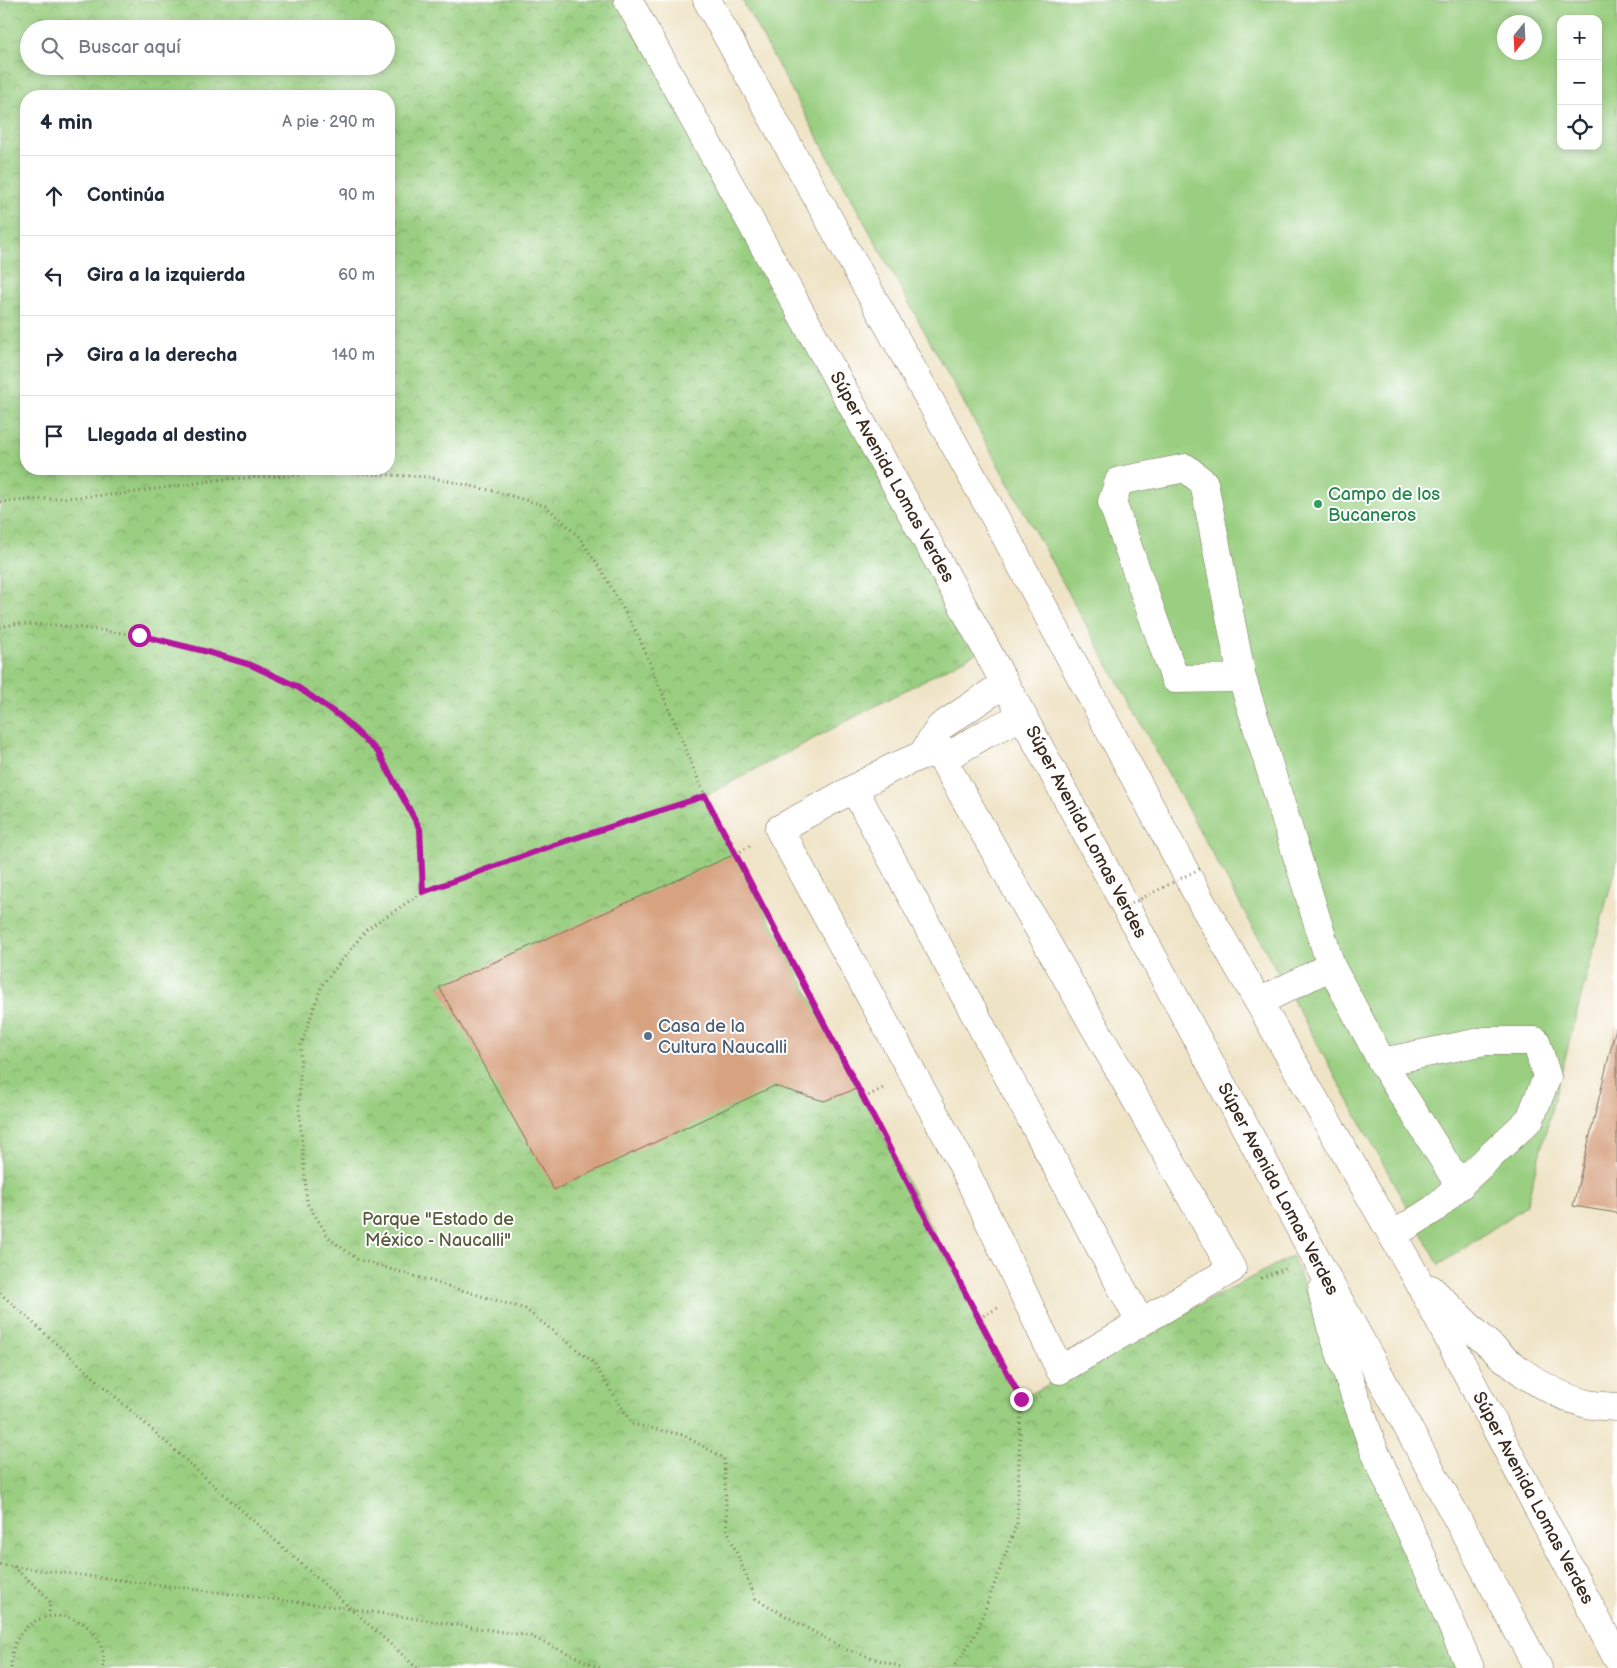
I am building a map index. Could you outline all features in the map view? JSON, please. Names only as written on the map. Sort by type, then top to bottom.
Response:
[{"type":"main road","name":"Súper Avenida Lomas Verdes","points":[[628,0],[1023,716],[1538,1668]]},
{"type":"main road","name":"Súper Avenida Lomas Verdes","points":[[707,0],[1007,539],[1203,905],[1414,1273],[1617,1658]]},
{"type":"main road","points":[[1242,678],[1175,679],[1112,502],[1119,481],[1186,468],[1204,483],[1242,678],[1331,966],[1382,1062],[1460,1186]]},
{"type":"main road","points":[[931,749],[940,727],[1004,684]]},
{"type":"main road","points":[[931,749],[1232,1268],[1060,1370],[961,1162],[779,830],[892,768],[931,749],[957,751],[987,733],[1023,716]]},
{"type":"main road","points":[[854,789],[1140,1322]]},
{"type":"main road","points":[[1259,1002],[1331,966]]},
{"type":"main road","points":[[1382,1062],[1485,1041],[1536,1041],[1547,1078],[1530,1119],[1434,1209],[1393,1236]]},
{"type":"main road","points":[[1312,1251],[1331,1327],[1374,1450],[1470,1668]]},
{"type":"main road","points":[[1414,1273],[1518,1370],[1556,1393],[1588,1404],[1617,1407]]},
{"type":"path","points":[[0,502],[122,494],[224,479],[322,475]]},
{"type":"path","points":[[374,475],[429,477],[494,491],[546,506],[579,537],[602,570],[639,637],[705,796],[1021,1399],[1017,1523],[976,1634],[953,1668]]},
{"type":"path","points":[[0,626],[56,624],[139,635],[251,665],[296,686],[341,717],[378,752],[420,829],[423,892]]},
{"type":"path","points":[[705,796],[554,845],[423,892],[367,929],[322,984],[301,1045],[299,1106],[307,1203],[330,1239],[357,1259],[525,1309],[593,1362],[632,1424],[683,1435],[724,1458],[727,1530],[756,1599],[844,1649],[904,1668]]},
{"type":"path","points":[[1123,908],[1201,868]]},
{"type":"path","points":[[0,1294],[418,1668]]},
{"type":"path","points":[[0,1565],[352,1609],[530,1636],[600,1668]]},
{"type":"path","points":[[12,1567],[40,1590],[50,1602],[49,1616]]},
{"type":"path","points":[[12,1668],[11,1656],[15,1642],[23,1630],[35,1621],[49,1616],[63,1616],[78,1621],[91,1630],[100,1644],[104,1659],[103,1668]]},
{"type":"green space","name":"Parque \"Estado de México - Naucalli\"","points":[[0,0],[627,0],[985,648],[705,796],[1021,1399],[1292,1256],[1459,1668],[0,1668]]},
{"type":"green space","name":"Campo de los Bucaneros","points":[[742,0],[1617,0],[1617,861],[1526,1206],[1439,1265]]},
{"type":"building","name":"Casa de la Cultura Naucalli","points":[[733,855],[856,1089],[824,1101],[774,1086],[554,1190],[439,987]]},
{"type":"building","points":[[1617,1027],[1617,1213],[1573,1206]]},
{"type":"place","name":"Campo de los Bucaneros","points":[[1318,504]]},
{"type":"place","name":"Casa de la Cultura Naucalli","points":[[648,1036]]},
{"type":"route","points":[[139,635],[251,665],[296,686],[341,717],[378,752],[420,829],[423,892],[554,845],[705,796],[1021,1399]]}]
